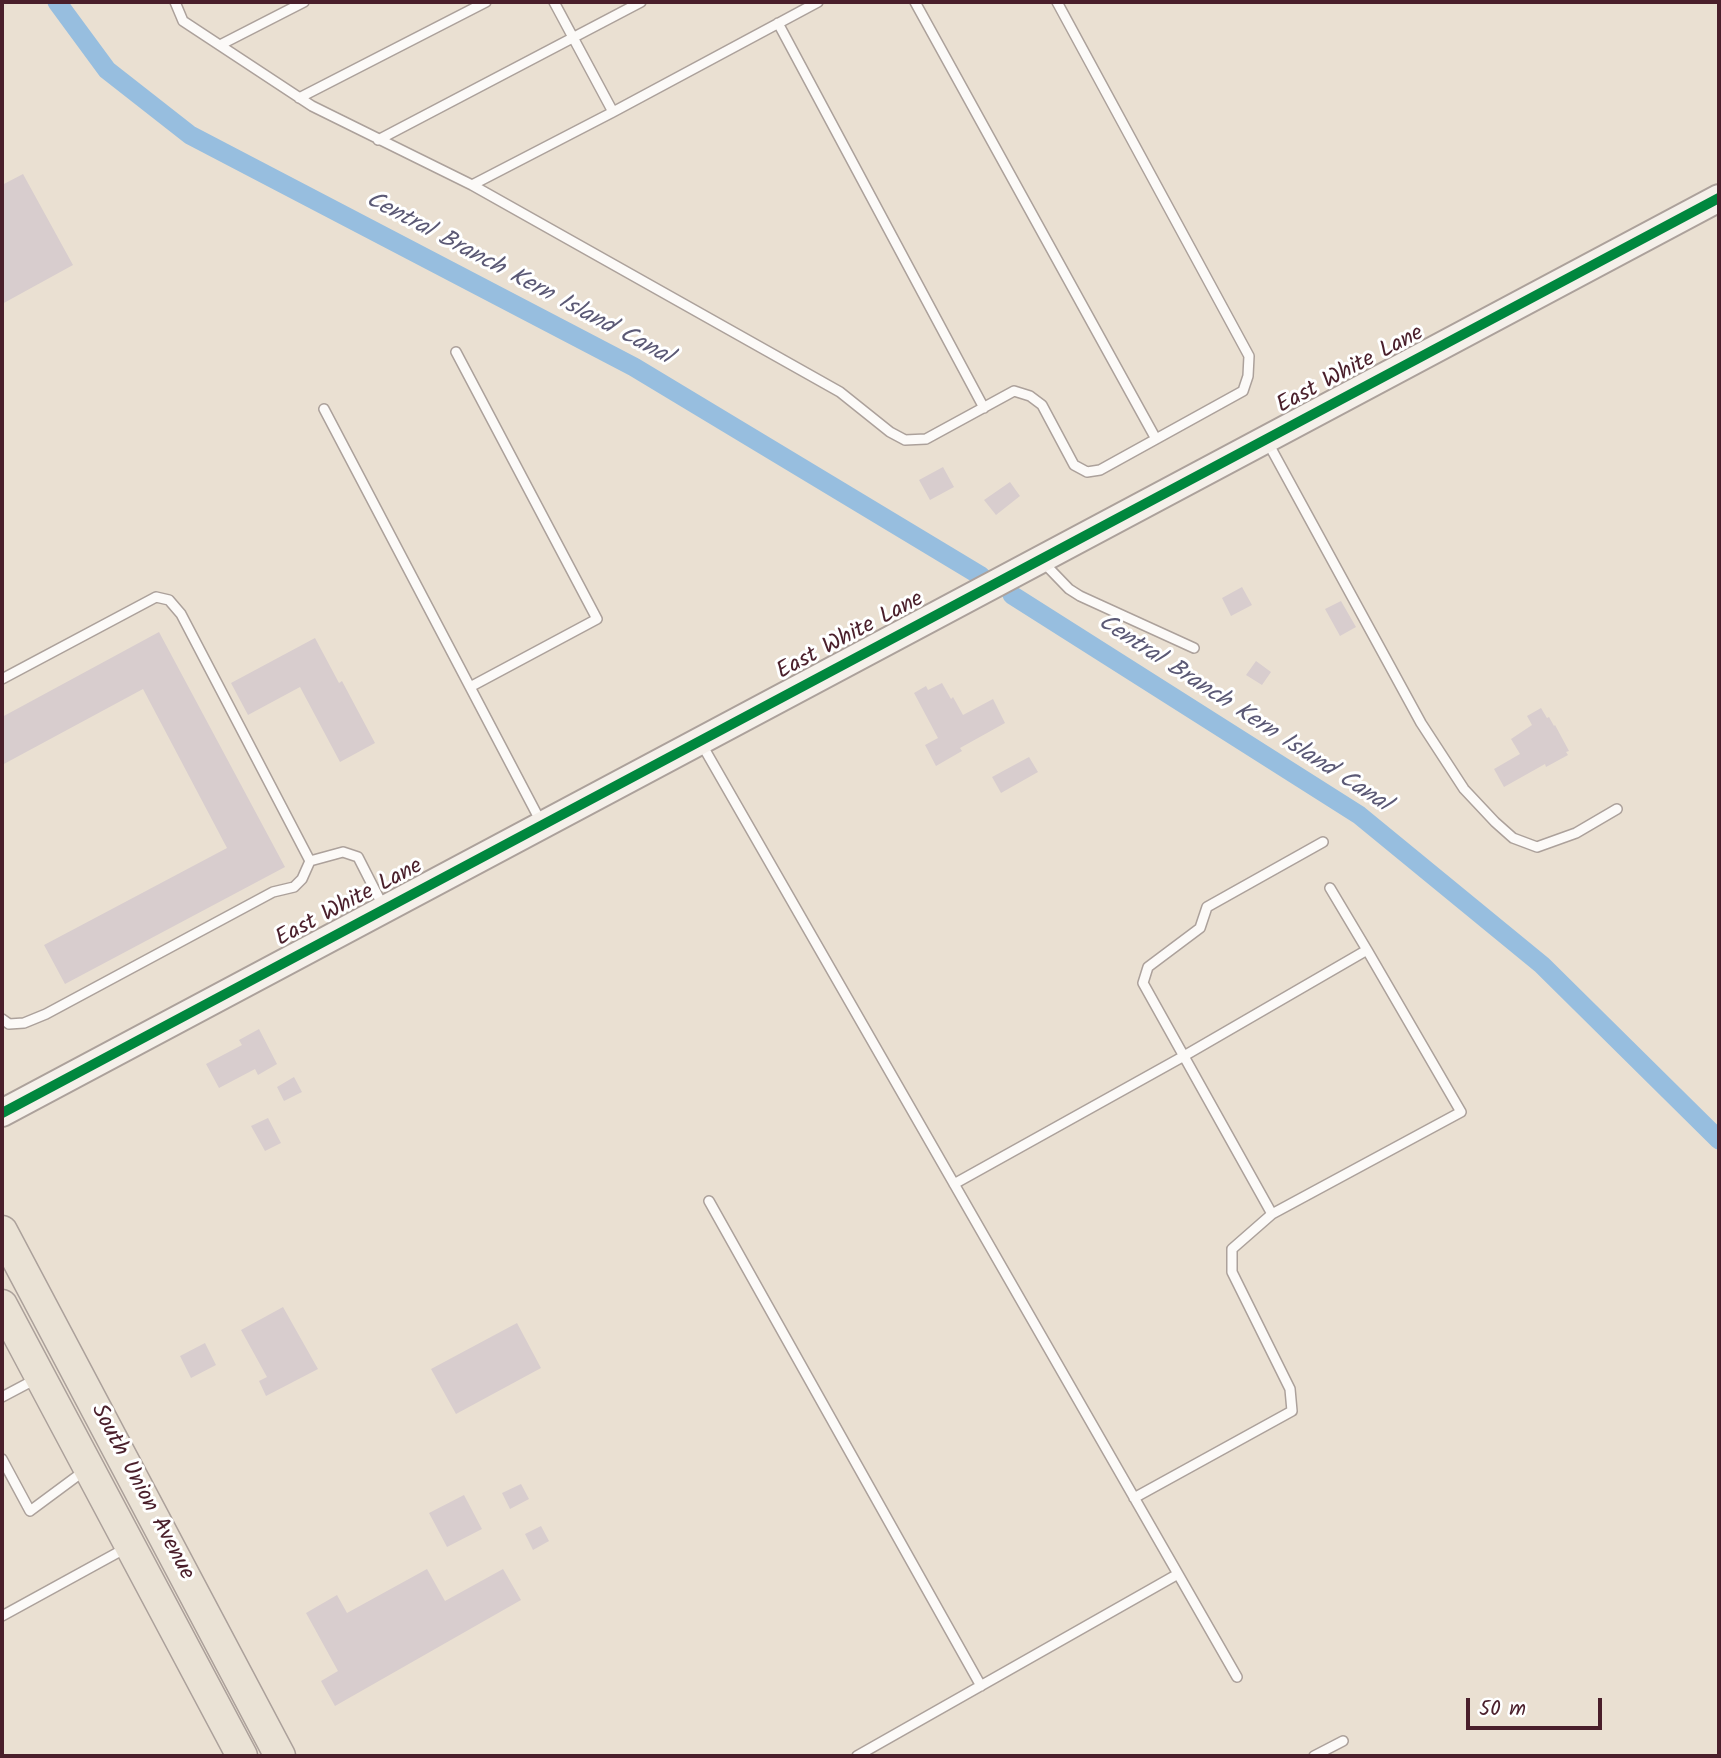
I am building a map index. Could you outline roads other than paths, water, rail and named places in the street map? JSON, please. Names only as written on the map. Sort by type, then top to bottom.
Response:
[{"type":"main road","name":"South Union Avenue","points":[[2,1231],[180,1568],[191,1624],[211,1697],[242,1756]]},
{"type":"main road","name":"South Union Avenue","points":[[2,1305],[130,1545],[191,1624],[280,1756]]},
{"type":"main road","points":[[69,1431],[106,1461],[165,1572],[180,1568]]},
{"type":"main road","points":[[211,1697],[218,1693],[228,1696],[260,1756]]},
{"type":"street","name":"East White Lane","points":[[2,1113],[1719,198]]},
{"type":"lane","points":[[175,2],[183,21],[312,106],[472,185],[840,392],[890,432],[905,440],[926,439],[1014,391],[1030,396],[1042,405],[1074,465],[1087,472],[1100,470],[1243,391],[1248,376],[1249,356],[1057,2]]},
{"type":"lane","points":[[219,45],[304,2]]},
{"type":"lane","points":[[299,98],[486,2]]},
{"type":"lane","points":[[554,2],[613,112]]},
{"type":"lane","points":[[378,140],[641,2]]},
{"type":"lane","points":[[472,185],[818,2]]},
{"type":"lane","points":[[915,2],[1156,439]]},
{"type":"lane","points":[[778,23],[984,408]]},
{"type":"lane","points":[[456,352],[597,619],[470,687]]},
{"type":"lane","points":[[324,410],[543,825]]},
{"type":"lane","points":[[1266,440],[1421,723],[1464,789],[1495,822],[1513,838],[1537,847],[1576,833],[1617,809]]},
{"type":"lane","points":[[1041,560],[1073,592],[1195,648]]},
{"type":"lane","points":[[2,679],[156,597],[169,600],[181,614],[310,861]]},
{"type":"lane","points":[[700,741],[1237,1677]]},
{"type":"lane","points":[[1272,1214],[1143,983],[1148,967],[1200,928],[1207,907],[1323,842]]},
{"type":"lane","points":[[310,861],[343,852],[358,857],[385,909]]},
{"type":"lane","points":[[2,1019],[9,1024],[24,1023],[46,1014],[273,892],[294,887],[302,879],[310,861]]},
{"type":"lane","points":[[1134,1498],[1292,1411],[1290,1389],[1232,1272],[1232,1248],[1272,1214],[1461,1112],[1330,888]]},
{"type":"lane","points":[[954,1184],[1367,950]]},
{"type":"lane","points":[[709,1201],[981,1686]]},
{"type":"lane","points":[[2,1397],[40,1377]]},
{"type":"lane","points":[[2,1459],[30,1511],[89,1467]]},
{"type":"lane","points":[[2,1616],[130,1545]]},
{"type":"lane","points":[[857,1756],[1178,1574]]},
{"type":"lane","points":[[1314,1756],[1343,1741]]},
{"type":"waterway","name":"Central Branch Kern Island Canal","points":[[57,2],[107,70],[190,135],[634,367],[981,576]]},
{"type":"waterway","name":"Central Branch Kern Island Canal","points":[[1012,595],[1359,815],[1542,965],[1719,1140]]}]
